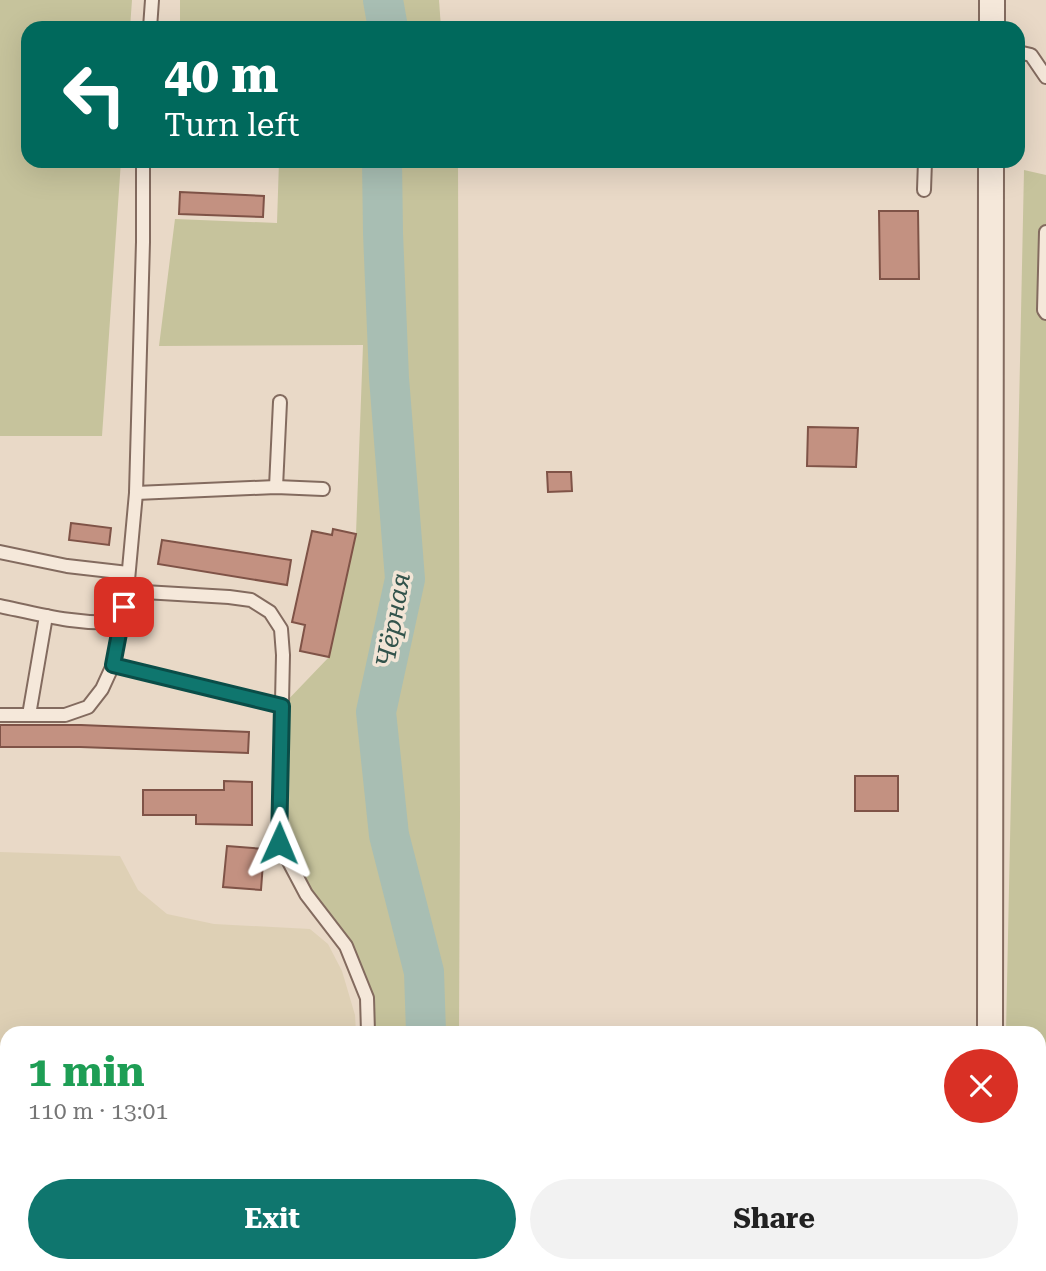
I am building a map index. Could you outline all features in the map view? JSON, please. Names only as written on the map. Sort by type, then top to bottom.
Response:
[{"type":"street","points":[[992,0],[992,21]]},
{"type":"street","points":[[990,1026],[991,168]]},
{"type":"lane","points":[[150,21],[152,0]]},
{"type":"lane","points":[[1025,54],[1031,55],[1046,77]]},
{"type":"lane","points":[[0,715],[65,715],[88,707],[102,689],[113,665],[127,591],[136,493],[143,168]]},
{"type":"lane","points":[[924,190],[925,168]]},
{"type":"lane","points":[[1046,232],[1046,313]]},
{"type":"lane","points":[[276,487],[280,402]]},
{"type":"lane","points":[[136,493],[276,487],[323,489]]},
{"type":"lane","points":[[0,552],[67,566],[128,573]]},
{"type":"lane","points":[[127,591],[251,600],[270,612],[281,629],[284,655],[279,843],[306,894],[346,946],[367,998],[368,1026]]},
{"type":"lane","points":[[0,606],[75,622],[121,622]]},
{"type":"lane","points":[[29,715],[46,616]]},
{"type":"lane","points":[[113,665],[282,706]]},
{"type":"shaded area","points":[[0,0],[132,0],[130,21],[21,21],[21,168],[121,168],[102,436],[0,436]]},
{"type":"shaded area","points":[[180,0],[439,0],[440,21],[180,21]]},
{"type":"shaded area","points":[[279,168],[458,168],[459,1026],[368,1026],[367,998],[346,946],[279,843],[282,706],[329,657],[356,534],[363,345],[159,346],[175,219],[277,223]]},
{"type":"shaded area","points":[[1024,170],[1046,175],[1046,1026],[1006,1026]]},
{"type":"shaded area","points":[[0,852],[120,856],[138,890],[167,914],[214,924],[310,929],[328,944],[342,971],[356,1026],[0,1026]]},
{"type":"building","points":[[180,192],[264,196],[263,217],[179,214]]},
{"type":"building","points":[[879,211],[918,211],[919,279],[880,279]]},
{"type":"building","points":[[808,427],[858,428],[856,467],[807,466]]},
{"type":"building","points":[[547,472],[571,472],[572,491],[548,492]]},
{"type":"building","points":[[71,523],[111,528],[109,545],[69,540]]},
{"type":"building","points":[[333,529],[356,534],[329,657],[300,651],[305,625],[292,622],[312,531],[332,535]]},
{"type":"building","points":[[162,540],[291,560],[287,585],[158,564]]},
{"type":"building","points":[[0,725],[81,725],[249,732],[248,753],[0,747]]},
{"type":"building","points":[[855,776],[898,776],[898,811],[855,811]]},
{"type":"building","points":[[224,781],[252,782],[252,825],[196,824],[196,815],[143,815],[143,790],[224,790]]},
{"type":"building","points":[[227,846],[264,849],[261,890],[223,887]]},
{"type":"waterway","name":"Чёрная","points":[[383,0],[387,21]]},
{"type":"waterway","name":"Чёрная","points":[[382,168],[389,378],[405,579],[376,712],[389,835],[424,972],[426,1026]]},
{"type":"route","points":[[124,607],[113,665],[282,706],[279,843]]}]
